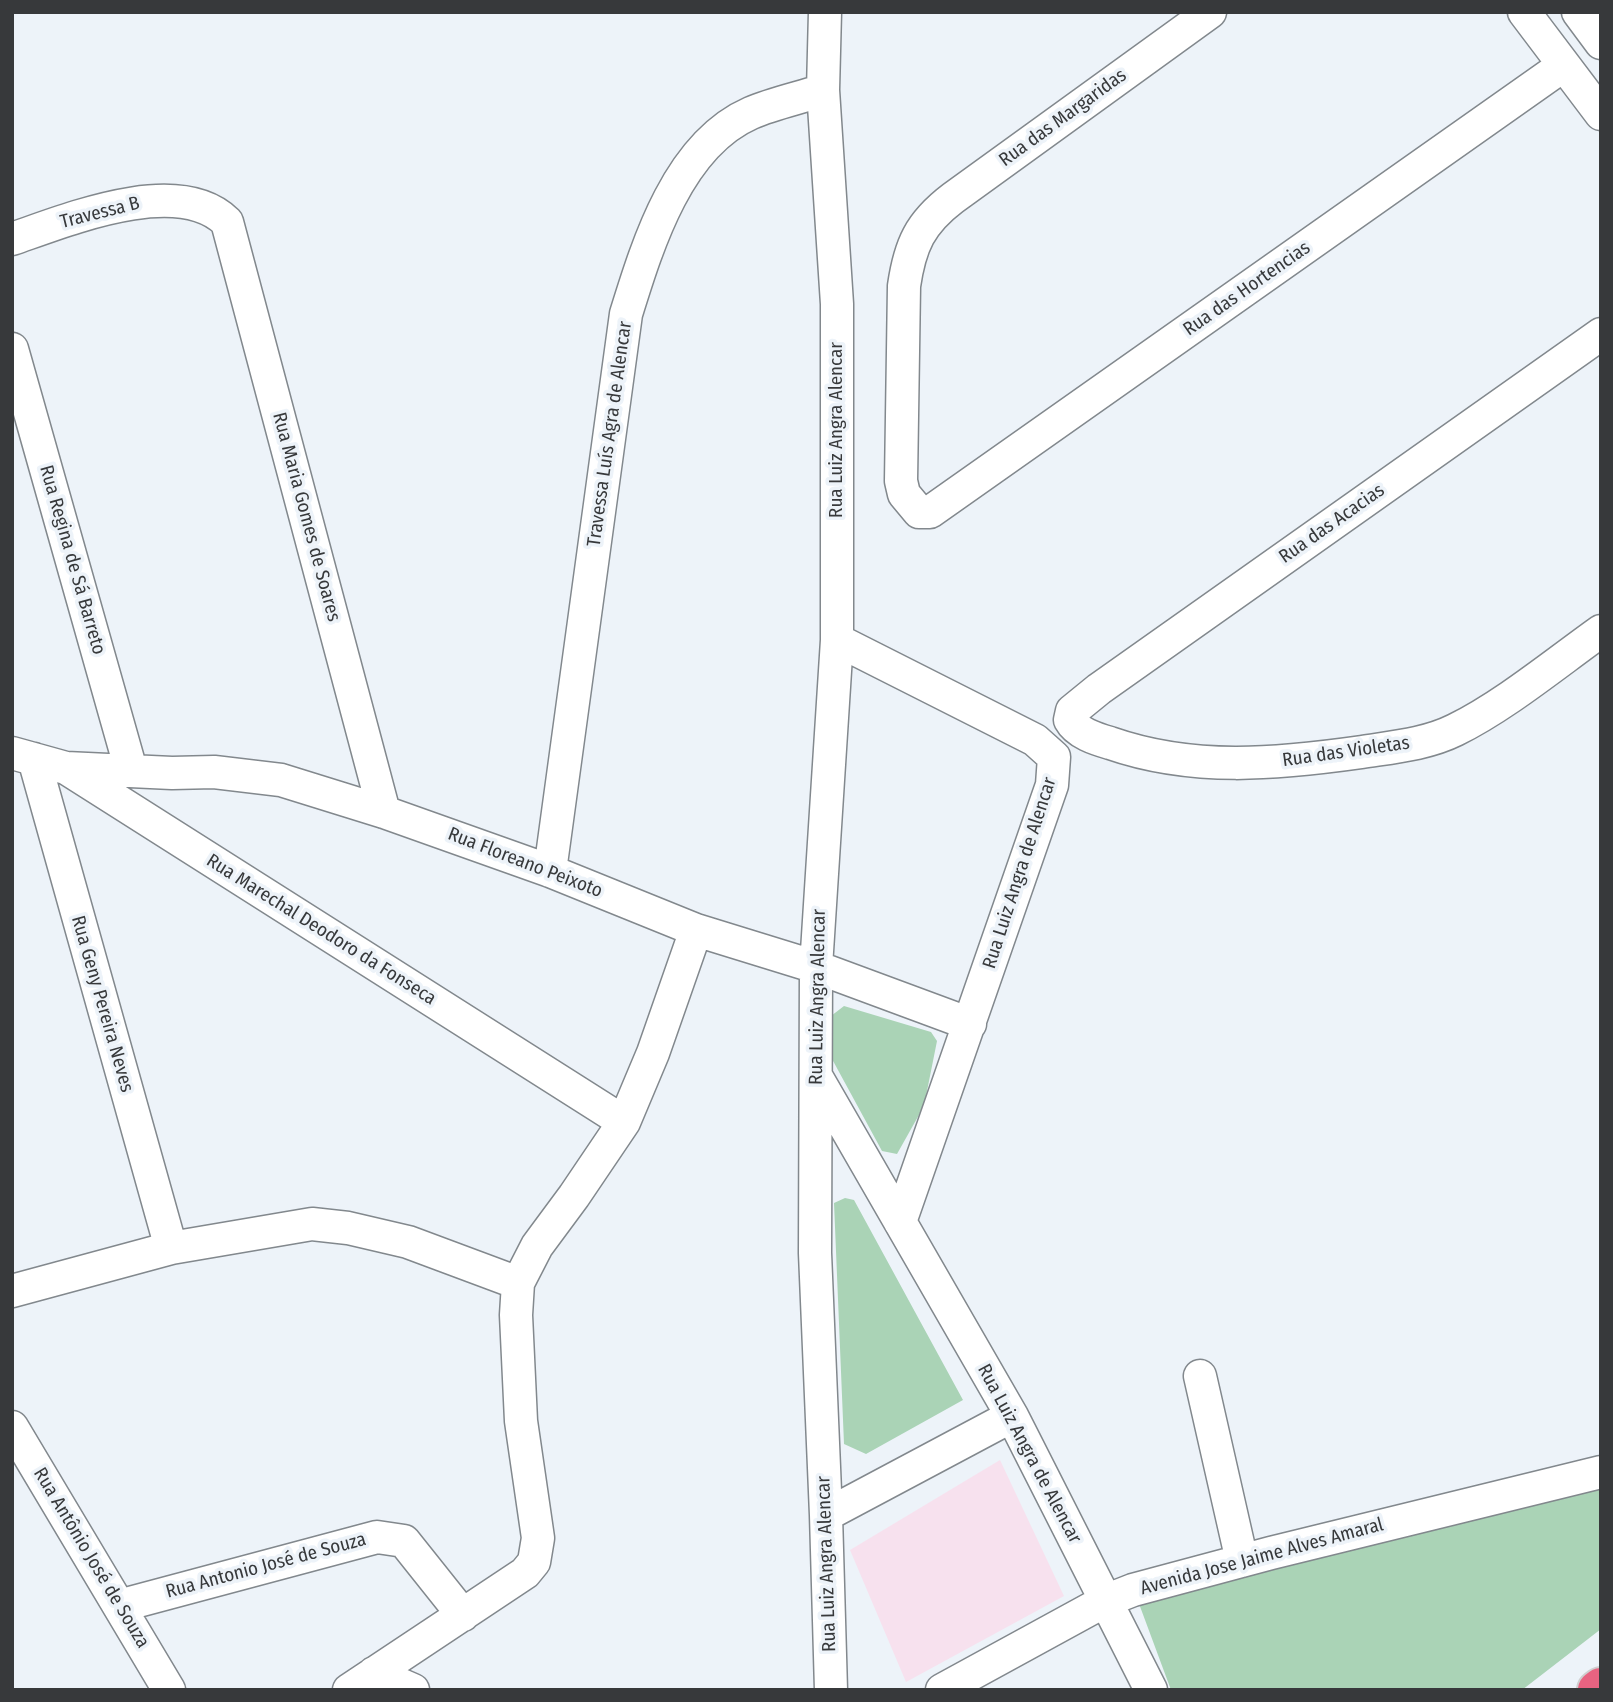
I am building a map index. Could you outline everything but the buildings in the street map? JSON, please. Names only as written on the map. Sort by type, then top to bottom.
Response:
[{"type":"street","name":"Rua Luiz Angra Alencar","points":[[825,12],[823,90],[837,304],[837,640],[816,967],[815,1253],[831,1690]]},
{"type":"street","name":"Rua das Margaridas","points":[[930,512],[924,513],[914,508],[904,494],[901,481],[904,286],[907,263],[921,229],[935,212],[953,198],[1210,12]]},
{"type":"street","points":[[1524,12],[1601,114]]},
{"type":"street","points":[[1578,12],[1601,43]]},
{"type":"street","name":"Rua das Hortencias","points":[[930,512],[1564,65]]},
{"type":"street","name":"Travessa Luís Agra de Alencar","points":[[550,871],[626,314],[643,261],[680,177],[716,135],[750,113],[823,90]]},
{"type":"street","name":"Travessa B","points":[[12,239],[75,217],[140,202],[190,204],[213,210],[228,222]]},
{"type":"street","name":"Rua Maria Gomes de Soares","points":[[228,222],[384,811]]},
{"type":"street","name":"Rua das Acacias","points":[[1070,720],[1072,711],[1099,690],[1601,334]]},
{"type":"street","name":"Rua Regina de Sá Barreto","points":[[12,349],[131,770]]},
{"type":"street","name":"Rua das Violetas","points":[[1070,720],[1077,729],[1125,748],[1207,764],[1326,757],[1402,746],[1455,730],[1489,710],[1601,631]]},
{"type":"street","name":"Rua Luiz Angra de Alencar","points":[[837,640],[1035,740],[1054,757],[1052,785],[900,1222]]},
{"type":"street","name":"Rua Marechal Deodoro da Fonseca","points":[[23,756],[66,768],[624,1122]]},
{"type":"street","name":"Rua Geny Pereira Neves","points":[[23,756],[171,1248]]},
{"type":"street","name":"Rua Floreano Peixoto","points":[[66,768],[214,772],[270,778],[384,811],[550,871],[696,930],[816,967],[970,1024]]},
{"type":"street","points":[[362,1681],[525,1573],[534,1562],[538,1538],[521,1421],[516,1315],[518,1283],[537,1245],[624,1122],[653,1053],[696,930]]},
{"type":"street","name":"Rua Luiz Angra de Alencar","points":[[816,1075],[1012,1416],[1151,1690]]},
{"type":"street","points":[[12,1291],[171,1248],[312,1224],[348,1228],[408,1242],[518,1283]]},
{"type":"street","points":[[1200,1376],[1242,1560]]},
{"type":"street","points":[[826,1515],[1012,1416]]},
{"type":"street","name":"Rua Antônio José de Souza","points":[[12,1427],[169,1690]]},
{"type":"street","name":"Avenida Jose Jaime Alves Amaral","points":[[942,1690],[1105,1601],[1133,1590],[1242,1560],[1601,1472]]},
{"type":"street","name":"Rua Antonio José de Souza","points":[[119,1606],[377,1537],[404,1541],[463,1615]]},
{"type":"street","points":[[362,1681],[414,1690]]},
{"type":"shaded area","points":[[1000,1460],[1064,1596],[906,1682],[850,1550]]},
{"type":"green space","points":[[844,1006],[931,1032],[937,1041],[924,1106],[897,1154],[882,1151],[832,1059],[831,1016]]},
{"type":"green space","points":[[845,1198],[854,1200],[963,1400],[866,1454],[844,1444],[834,1203]]},
{"type":"green space","points":[[1601,1487],[1601,1629],[1522,1690],[1171,1690],[1138,1601]]}]
